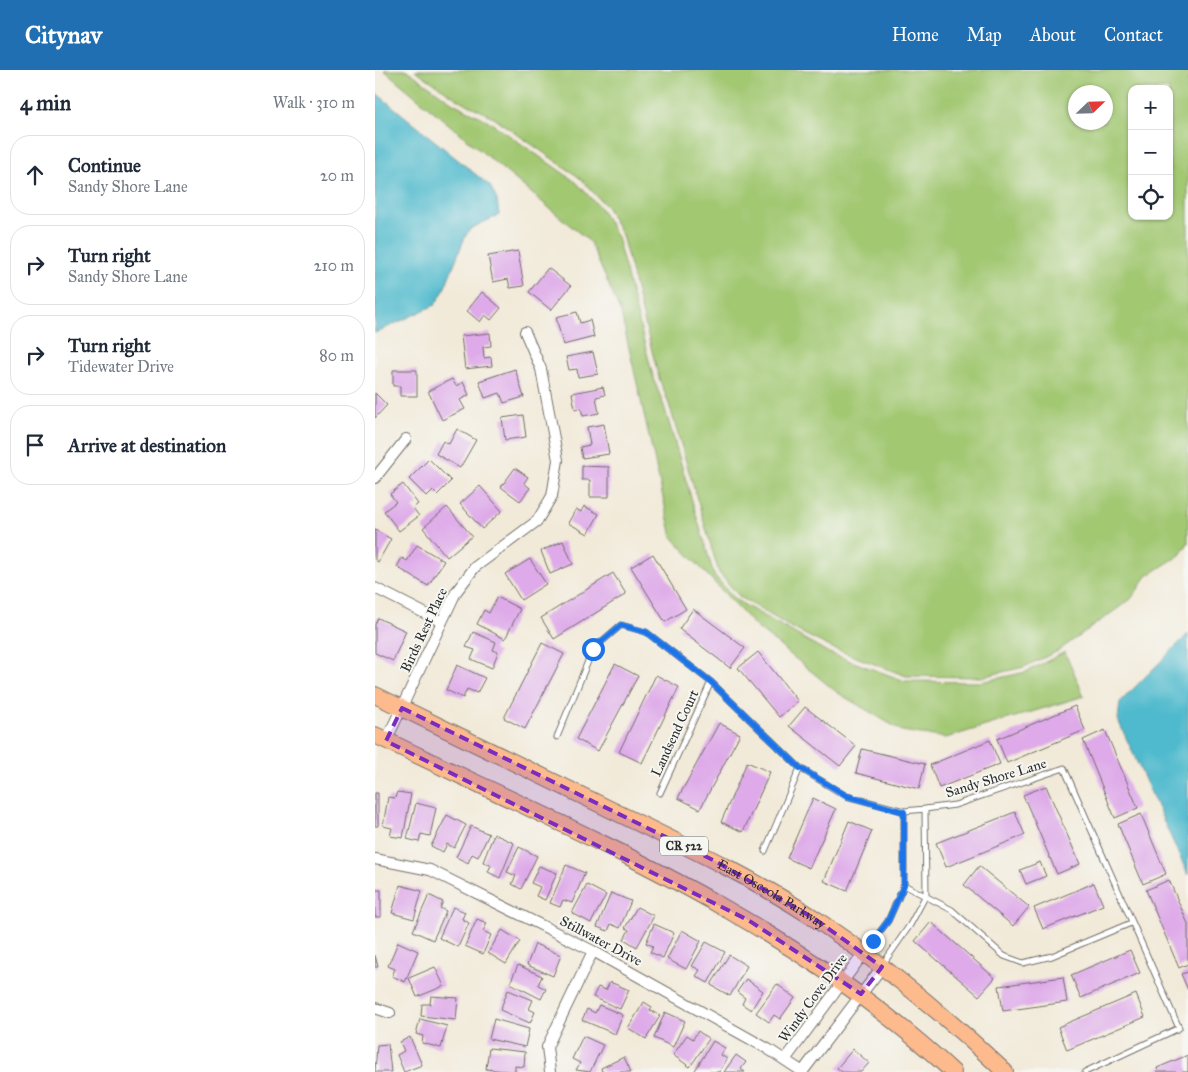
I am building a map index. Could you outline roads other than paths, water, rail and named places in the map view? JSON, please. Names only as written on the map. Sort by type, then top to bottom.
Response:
[{"type":"main road","name":"East Osceola Parkway","points":[[375,695],[715,861],[815,919],[882,966],[963,1032],[1005,1072]]},
{"type":"main road","name":"CR 522","points":[[381,738],[701,894],[748,920],[861,994],[953,1072]]},
{"type":"street","name":"Birds Rest Place","points":[[381,738],[402,708],[456,592],[475,567],[537,521],[552,496],[558,460],[541,369],[525,332]]},
{"type":"street","points":[[375,478],[406,439]]},
{"type":"street","points":[[375,588],[442,622]]},
{"type":"street","name":"Stillwater Drive","points":[[375,859],[430,870],[593,951],[803,1072]]},
{"type":"street","points":[[550,1072],[547,1047],[593,951]]},
{"type":"street","name":"Windy Cove Drive","points":[[785,1060],[864,953]]},
{"type":"street","points":[[803,1072],[882,966]]},
{"type":"street","points":[[375,1008],[390,1013]]},
{"type":"lane","name":"Sandy Shore Lane","points":[[557,737],[593,649],[621,625],[646,632],[711,682],[800,768],[847,796],[904,812],[955,804],[1064,768],[1179,1028],[1085,1072]]},
{"type":"lane","name":"Landsend Court","points":[[659,793],[711,682]]},
{"type":"lane","points":[[765,851],[800,768]]},
{"type":"lane","points":[[882,966],[910,925],[926,895],[925,809]]},
{"type":"lane","points":[[864,953],[888,921],[904,885],[904,812]]},
{"type":"lane","points":[[904,885],[952,910],[1004,956],[1023,963],[1051,956],[1131,923]]},
{"type":"water","points":[[375,92],[490,186],[497,200],[499,215],[470,229],[443,292],[435,305],[375,333]]},
{"type":"water","points":[[1188,634],[1188,875],[1118,720],[1120,702]]}]
